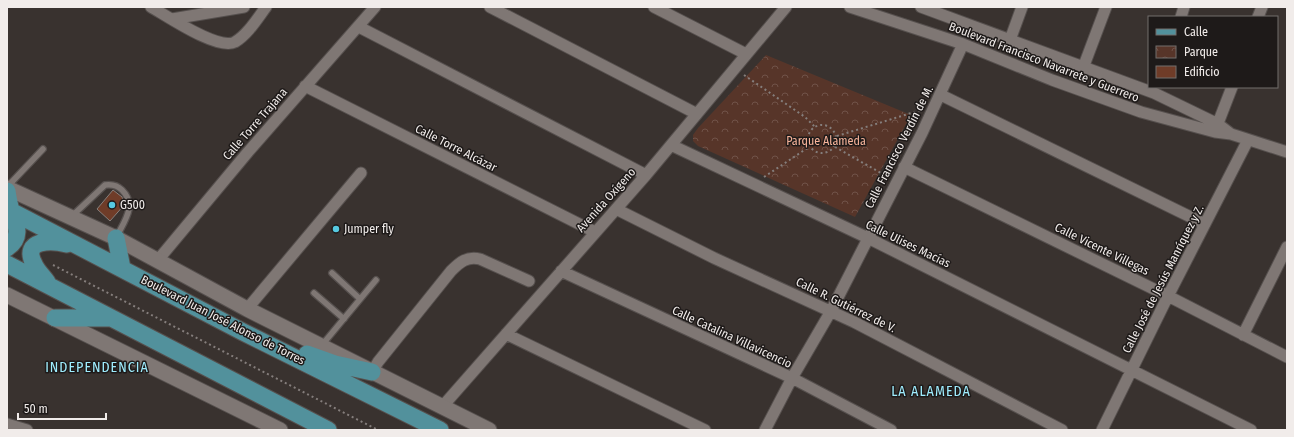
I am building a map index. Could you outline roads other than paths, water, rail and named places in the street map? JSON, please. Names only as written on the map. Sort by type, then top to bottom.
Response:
[{"type":"main road","points":[[7,188],[9,210],[18,226],[13,244],[7,248]]},
{"type":"main road","name":"Boulevard Juan José Alonso de Torres","points":[[9,210],[243,332],[440,430]]},
{"type":"main road","points":[[116,238],[122,268]]},
{"type":"main road","points":[[49,284],[32,261],[32,250],[38,243],[55,241],[88,250]]},
{"type":"main road","points":[[7,264],[49,284],[328,430]]},
{"type":"main road","points":[[55,318],[113,318]]},
{"type":"main road","points":[[243,332],[335,364],[372,372]]},
{"type":"street","points":[[151,7],[210,39],[229,44],[235,42],[249,29],[266,7]]},
{"type":"street","points":[[172,19],[224,9],[244,7]]},
{"type":"street","name":"Calle Torre Trajana","points":[[158,260],[305,86],[376,7]]},
{"type":"street","points":[[490,7],[697,114]]},
{"type":"street","points":[[654,7],[746,54]]},
{"type":"street","name":"Avenida Oxígeno","points":[[442,407],[646,175],[786,7]]},
{"type":"street","name":"Boulevard Francisco Navarrete y Guerrero","points":[[850,7],[962,44],[1052,80],[1142,112],[1216,128],[1287,152]]},
{"type":"street","name":"Boulevard Francisco Navarrete y Guerrero","points":[[921,7],[1083,68],[1148,88]]},
{"type":"street","points":[[1010,40],[1022,7]]},
{"type":"street","points":[[1083,68],[1106,7]]},
{"type":"street","points":[[359,27],[646,175]]},
{"type":"street","name":"Calle Francisco Verdín de M.","points":[[765,430],[792,378],[831,311],[897,182],[941,95],[962,44]]},
{"type":"street","name":"Calle Torre Alcázar","points":[[305,86],[595,232]]},
{"type":"street","points":[[1216,128],[1232,88]]},
{"type":"street","name":"Boulevard Francisco Navarrete y Guerrero","points":[[1155,90],[1216,128]]},
{"type":"street","points":[[941,95],[1205,224]]},
{"type":"street","name":"Calle José de Jesús Manríquez y Z.","points":[[1102,430],[1168,296],[1248,140]]},
{"type":"street","name":"Calle Ulises Macías","points":[[671,145],[868,238],[1251,430]]},
{"type":"street","name":"Calle Vicente Villegas","points":[[904,167],[1168,296],[1287,358]]},
{"type":"street","points":[[247,309],[361,173]]},
{"type":"street","points":[[7,188],[116,238],[247,309],[489,430]]},
{"type":"street","name":"Calle R. Gutiérrez de V.","points":[[616,209],[714,258],[831,311],[1062,430]]},
{"type":"street","points":[[1243,335],[1287,247]]},
{"type":"street","points":[[372,372],[378,362],[451,271],[465,259],[473,257],[480,259],[529,281]]},
{"type":"street","name":"Calle Catalina Villavicencio","points":[[561,271],[792,378],[891,430]]},
{"type":"street","points":[[7,295],[280,430]]},
{"type":"street","points":[[506,334],[705,430]]},
{"type":"street","points":[[7,424],[27,430]]},
{"type":"lane","points":[[7,188],[43,149]]},
{"type":"lane","points":[[71,217],[105,185],[115,186],[128,196],[131,206],[130,212],[116,238]]},
{"type":"lane","points":[[332,273],[360,300]]},
{"type":"lane","points":[[321,346],[376,280]]},
{"type":"lane","points":[[314,292],[344,319]]},
{"type":"place","name":"G500","points":[[112,205]]},
{"type":"place","name":"Jumper fly","points":[[336,229]]},
{"type":"district","name":"INDEPENDENCIA","points":[[97,367]]},
{"type":"district","name":"LA ALAMEDA","points":[[931,391]]},
{"type":"park label","name":"Parque Alameda","points":[[826,141]]}]
